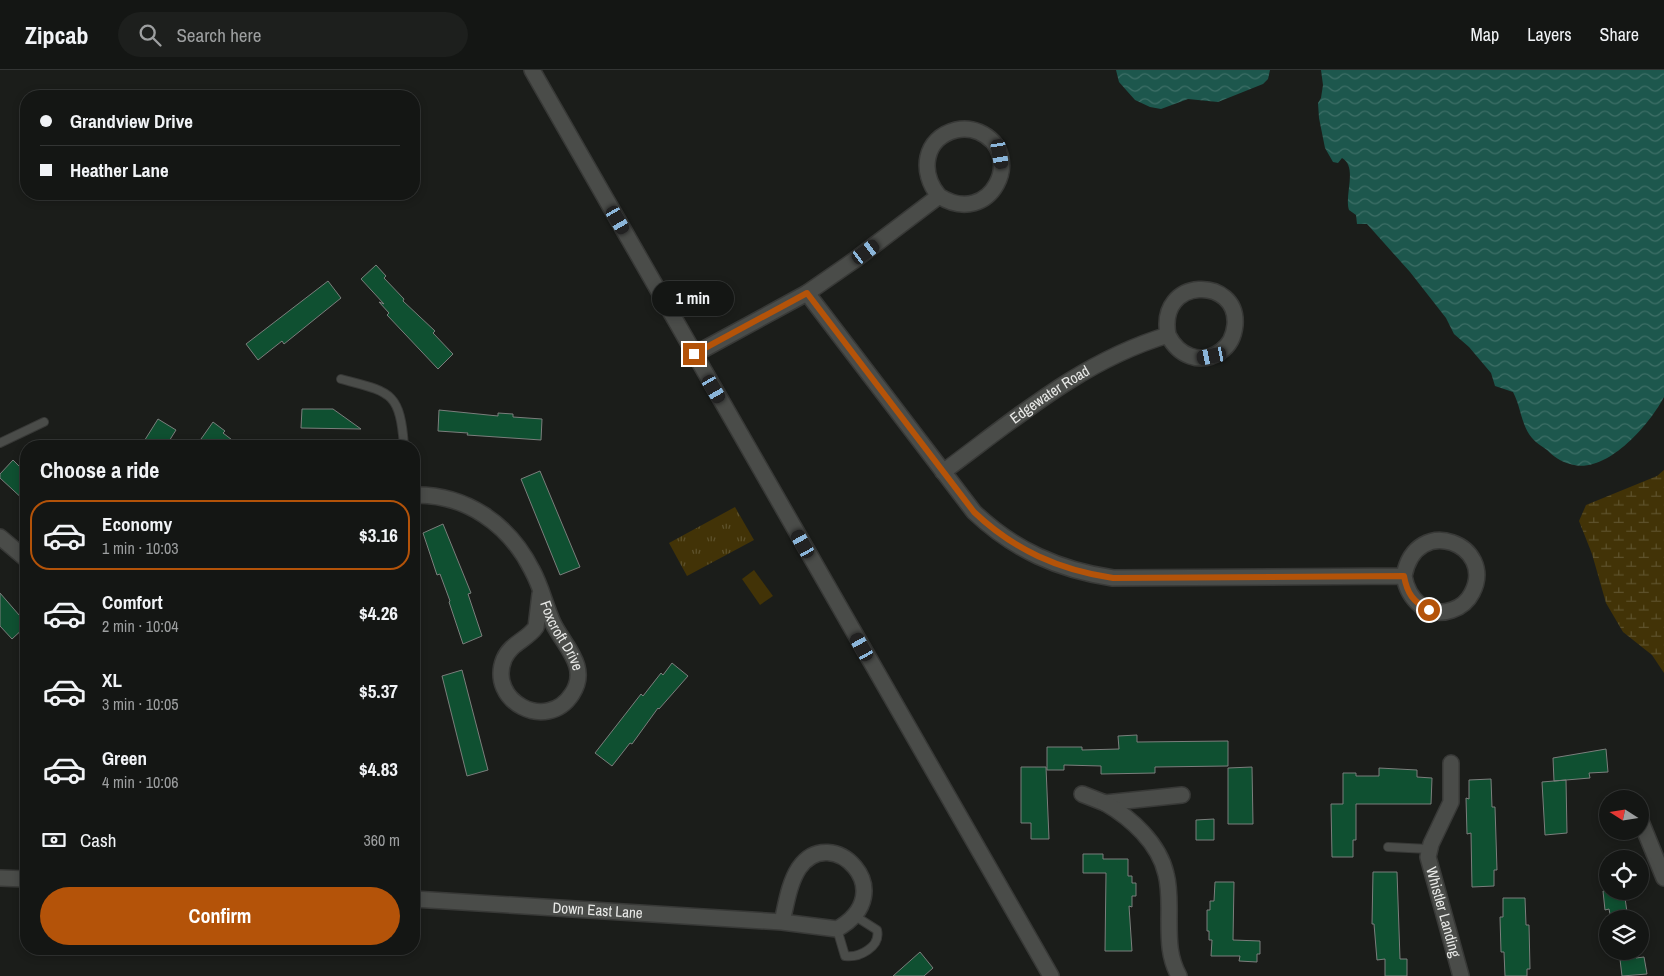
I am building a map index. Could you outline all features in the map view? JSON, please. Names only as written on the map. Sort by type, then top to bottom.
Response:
[{"type":"street","points":[[532,70],[1051,976]]},
{"type":"street","points":[[960,128],[984,134],[994,143],[1001,160],[1000,179],[994,190],[985,198],[968,204],[949,202],[939,196],[931,186],[926,174],[926,161],[930,149],[938,139],[948,132],[960,128]]},
{"type":"street","points":[[694,354],[807,293],[939,196]]},
{"type":"street","points":[[1200,288],[1220,294],[1233,311],[1235,322],[1232,338],[1222,351],[1212,356],[1190,357],[1173,344],[1168,334],[1166,324],[1170,308],[1179,296],[1189,290],[1200,288]]},
{"type":"street","points":[[807,293],[974,512],[1002,536],[1034,556],[1073,570],[1113,578],[1404,576]]},
{"type":"street","name":"Edgewater Road","points":[[943,472],[1081,371],[1139,343],[1168,334]]},
{"type":"street","name":"Foxcroft Drive","points":[[420,495],[454,500],[471,506],[490,518],[518,546],[532,570],[540,594],[553,622],[572,652],[578,676],[575,688],[568,699],[553,710],[541,712],[522,708],[512,700],[505,690],[501,678],[502,665],[507,654],[536,628],[540,594]]},
{"type":"street","points":[[0,537],[20,554]]},
{"type":"street","points":[[1434,540],[1447,540],[1458,545],[1468,553],[1474,563],[1477,576],[1475,587],[1462,605],[1452,610],[1440,612],[1429,610],[1419,605],[1411,597],[1404,576],[1406,563],[1418,548],[1434,540]]},
{"type":"street","name":"Whistler Landing","points":[[1451,763],[1452,802],[1429,849],[1429,864],[1461,976]]},
{"type":"street","points":[[1082,794],[1116,809],[1143,833],[1162,860],[1168,890],[1171,957],[1179,976]]},
{"type":"street","points":[[1105,803],[1182,795]]},
{"type":"street","points":[[1649,840],[1664,878]]},
{"type":"street","points":[[782,922],[798,869],[810,858],[826,854],[846,858],[860,873],[864,888],[863,899],[855,916],[837,929]]},
{"type":"street","points":[[0,878],[20,879]]},
{"type":"street","name":"Down East Lane","points":[[420,899],[782,922],[837,929]]},
{"type":"lane","points":[[341,379],[381,390],[389,396],[398,410],[403,440]]},
{"type":"lane","points":[[0,443],[44,422]]},
{"type":"lane","points":[[1388,846],[1429,849]]},
{"type":"lane","points":[[837,929],[845,956],[859,954],[874,945],[878,938],[877,930],[855,916]]},
{"type":"green space","points":[[1664,470],[1664,673],[1652,655],[1623,632],[1606,603],[1592,554],[1579,521],[1586,505],[1657,476]]},
{"type":"green space","points":[[735,507],[754,540],[687,576],[669,543]]},
{"type":"green space","points":[[754,570],[773,596],[760,605],[742,579]]},
{"type":"water","points":[[1116,70],[1270,70],[1268,79],[1263,84],[1218,102],[1188,99],[1161,109],[1150,107],[1135,100],[1119,82]]},
{"type":"water","points":[[1321,70],[1664,70],[1664,397],[1648,421],[1625,445],[1612,455],[1584,466],[1560,460],[1535,441],[1528,433],[1513,392],[1495,386],[1491,373],[1469,347],[1454,334],[1446,318],[1410,272],[1367,224],[1357,224],[1356,215],[1349,210],[1348,204],[1350,174],[1347,162],[1342,158],[1338,163],[1333,162],[1325,148],[1318,103],[1321,98],[1323,85]]},
{"type":"building","points":[[376,265],[386,276],[384,278],[404,299],[403,301],[435,331],[433,333],[453,354],[438,369],[387,315],[389,313],[379,302],[384,304],[361,279]]},
{"type":"building","points":[[328,281],[341,298],[284,344],[282,341],[258,360],[246,344]]},
{"type":"building","points":[[302,409],[333,409],[361,429],[301,428]]},
{"type":"building","points":[[439,410],[498,416],[498,413],[513,414],[513,417],[542,419],[541,440],[438,431]]},
{"type":"building","points":[[158,419],[176,430],[170,440],[145,440]]},
{"type":"building","points":[[213,422],[225,431],[223,433],[232,440],[202,440],[201,439]]},
{"type":"building","points":[[13,460],[20,467],[20,496],[0,478],[0,474]]},
{"type":"building","points":[[540,471],[580,567],[560,575],[521,479]]},
{"type":"building","points":[[443,524],[471,593],[468,594],[482,636],[463,644],[450,601],[440,574],[437,575],[423,533]]},
{"type":"building","points":[[0,593],[20,616],[20,632],[12,639],[0,626]]},
{"type":"building","points":[[672,663],[688,676],[658,708],[632,744],[630,743],[612,766],[595,753],[641,694],[643,696],[661,673],[663,675]]},
{"type":"building","points":[[462,670],[488,770],[467,776],[442,676]]},
{"type":"building","points":[[1137,735],[1137,742],[1228,741],[1228,766],[1155,767],[1155,773],[1101,774],[1101,766],[1064,765],[1064,770],[1047,770],[1047,747],[1082,747],[1082,750],[1119,749],[1118,736]]},
{"type":"building","points":[[1606,749],[1608,772],[1589,773],[1590,778],[1554,781],[1553,758]]},
{"type":"building","points":[[1021,767],[1046,767],[1049,839],[1031,839],[1031,823],[1021,823]]},
{"type":"building","points":[[1252,767],[1253,824],[1228,824],[1228,768]]},
{"type":"building","points":[[1379,768],[1417,770],[1417,777],[1432,778],[1431,804],[1356,804],[1356,840],[1353,840],[1353,857],[1332,857],[1331,804],[1343,804],[1343,773],[1356,773],[1356,776],[1379,776]]},
{"type":"building","points":[[1491,779],[1492,807],[1495,807],[1497,870],[1494,870],[1494,886],[1472,887],[1471,833],[1467,834],[1466,798],[1469,799],[1469,780]]},
{"type":"building","points":[[1566,780],[1567,833],[1545,835],[1542,782]]},
{"type":"building","points":[[1214,819],[1214,840],[1196,840],[1196,820]]},
{"type":"building","points":[[1083,854],[1103,854],[1103,859],[1128,859],[1128,876],[1132,876],[1132,883],[1136,883],[1136,896],[1132,896],[1132,907],[1129,906],[1132,951],[1105,951],[1106,873],[1083,873]]},
{"type":"building","points":[[1373,872],[1397,872],[1400,959],[1407,959],[1407,976],[1385,976],[1385,959],[1377,960],[1374,924],[1372,924]]},
{"type":"building","points":[[1215,882],[1234,882],[1233,940],[1260,941],[1260,954],[1257,954],[1257,962],[1239,961],[1240,956],[1211,956],[1212,940],[1209,940],[1209,931],[1207,931],[1207,910],[1210,910],[1210,901],[1214,901]]},
{"type":"building","points":[[1503,898],[1525,898],[1526,925],[1529,925],[1530,969],[1527,969],[1527,976],[1505,976],[1504,952],[1501,952],[1500,917],[1503,917]]},
{"type":"building","points":[[1604,900],[1625,900],[1627,910],[1605,910]]},
{"type":"building","points":[[920,952],[933,968],[924,976],[893,976]]},
{"type":"building","points":[[1620,960],[1645,960],[1647,974],[1622,976]]},
{"type":"route","points":[[694,354],[807,293],[974,512],[1002,536],[1034,556],[1073,570],[1113,578],[1404,576],[1406,587],[1411,597],[1419,605],[1429,610]]}]
